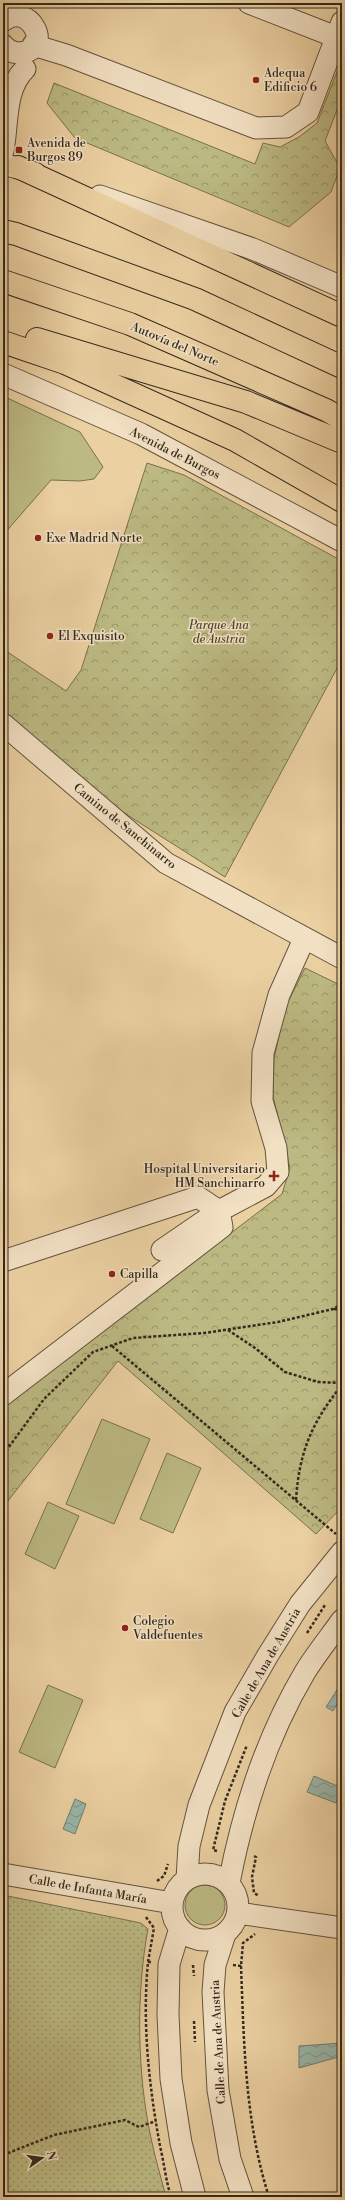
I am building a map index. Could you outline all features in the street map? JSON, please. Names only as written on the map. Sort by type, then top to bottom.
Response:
[{"type":"highway","points":[[10,166],[342,316]]},
{"type":"highway","points":[[3,231],[16,234],[195,299],[342,367]]},
{"type":"highway","name":"Autovía del Norte","points":[[3,281],[130,324],[326,410],[342,419]]},
{"type":"highway","points":[[3,328],[246,402],[342,442]]},
{"type":"highway","points":[[3,342],[65,363],[235,440],[342,501]]},
{"type":"street","points":[[249,3],[340,28]]},
{"type":"street","points":[[3,151],[7,128],[6,113],[17,76],[25,69],[37,32],[33,11],[25,15],[10,13]]},
{"type":"street","points":[[312,16],[340,28]]},
{"type":"street","points":[[3,45],[11,52],[18,53],[32,46],[66,55],[256,128],[286,126],[308,112],[340,28]]},
{"type":"street","points":[[10,166],[253,249],[342,287]]},
{"type":"street","name":"Avenida de Burgos","points":[[3,374],[141,434],[342,541]]},
{"type":"street","name":"Camino de Sanchinarro","points":[[3,724],[166,863],[304,939],[342,958]]},
{"type":"street","points":[[162,1250],[219,1211],[266,1186],[278,1172],[276,1148],[262,1101],[263,1053],[279,995],[304,939]]},
{"type":"street","points":[[3,1261],[198,1197],[219,1211],[222,1228],[3,1395]]},
{"type":"street","name":"Calle de Ana de Austria","points":[[187,1879],[189,1846],[199,1805],[235,1712],[300,1604],[342,1552]]},
{"type":"street","points":[[229,1883],[234,1854],[245,1812],[278,1724],[305,1672],[342,1620]]},
{"type":"street","name":"Calle de Infanta María","points":[[3,1874],[172,1903]]},
{"type":"street","points":[[198,1874],[220,1876],[229,1883],[235,1892],[238,1902],[238,1913],[231,1928],[225,1934],[206,1940],[187,1935],[180,1928],[172,1912],[172,1903],[175,1893],[187,1879],[198,1874]]},
{"type":"street","points":[[238,1913],[275,1917],[342,1928]]},
{"type":"street","points":[[180,1928],[169,1964],[168,2015],[171,2079],[181,2143],[195,2197]]},
{"type":"street","name":"Calle de Ana de Austria","points":[[225,1934],[215,1965],[213,1992],[218,2090],[230,2159],[243,2197]]},
{"type":"path","points":[[3,1455],[50,1394],[92,1352],[133,1338],[227,1330],[278,1322],[333,1309],[342,1304]]},
{"type":"path","points":[[333,1309],[342,1310]]},
{"type":"path","points":[[227,1330],[255,1348],[285,1372],[318,1382],[342,1384]]},
{"type":"path","points":[[112,1345],[342,1539]]},
{"type":"path","points":[[296,1500],[297,1473],[308,1440],[323,1409],[342,1384]]},
{"type":"path","points":[[3,1447],[10,1445]]},
{"type":"path","points":[[234,1854],[256,1857],[252,1877],[254,1893],[278,1905],[275,1917]]},
{"type":"path","points":[[257,1933],[243,1943],[241,1966],[244,2052],[250,2117],[262,2175],[269,2197]]},
{"type":"path","points":[[169,1964],[241,1966]]},
{"type":"path","points":[[3,2155],[54,2135],[125,2120],[139,2127],[156,2121]]},
{"type":"green space","points":[[342,59],[342,97],[325,141],[340,168],[331,192],[289,227],[75,138],[47,103],[54,83],[255,164],[263,143],[280,147],[299,137],[317,123]]},
{"type":"green space","points":[[3,396],[80,432],[103,467],[94,479],[80,481],[51,480],[3,535]]},
{"type":"green space","name":"Parque Ana de Austria","points":[[147,463],[184,475],[342,561],[342,659],[225,877],[121,811],[3,711],[3,649],[66,691],[81,670]]},
{"type":"green space","points":[[305,968],[342,986],[342,1507],[316,1534],[118,1361],[7,1502],[3,1510],[3,1407],[282,1194],[290,1168],[273,1096],[274,1059],[285,1008]]},
{"type":"green space","points":[[102,1419],[150,1439],[114,1524],[66,1504]]},
{"type":"green space","points":[[167,1453],[201,1468],[173,1533],[140,1519]]},
{"type":"green space","points":[[48,1502],[79,1516],[55,1569],[25,1554]]},
{"type":"green space","points":[[48,1685],[83,1700],[55,1768],[19,1752]]},
{"type":"green space","points":[[209,1885],[216,1888],[222,1894],[225,1905],[224,1913],[216,1922],[209,1925],[201,1925],[194,1922],[186,1913],[185,1901],[188,1894],[197,1886]]},
{"type":"green space","points":[[3,1895],[141,1923],[148,1929],[141,1980],[141,2061],[146,2113],[166,2197],[3,2197]]},
{"type":"water","points":[[342,1682],[342,1696],[333,1711],[326,1707]]},
{"type":"water","points":[[314,1776],[342,1788],[336,1803],[307,1792]]},
{"type":"water","points":[[75,1799],[86,1804],[75,1834],[63,1829]]},
{"type":"water","points":[[342,2043],[342,2056],[299,2068],[299,2046]]},
{"type":"place","name":"Adequa Edificio 6","points":[[256,80]]},
{"type":"place","name":"Avenida de Burgos 89","points":[[19,150]]},
{"type":"place","name":"Exe Madrid Norte","points":[[38,538]]},
{"type":"place","name":"El Exquisito","points":[[50,636]]},
{"type":"place","name":"Hospital Universitario HM Sanchinarro","points":[[274,1176]]},
{"type":"place","name":"Capilla","points":[[112,1274]]},
{"type":"place","name":"Colegio Valdefuentes","points":[[125,1628]]}]
